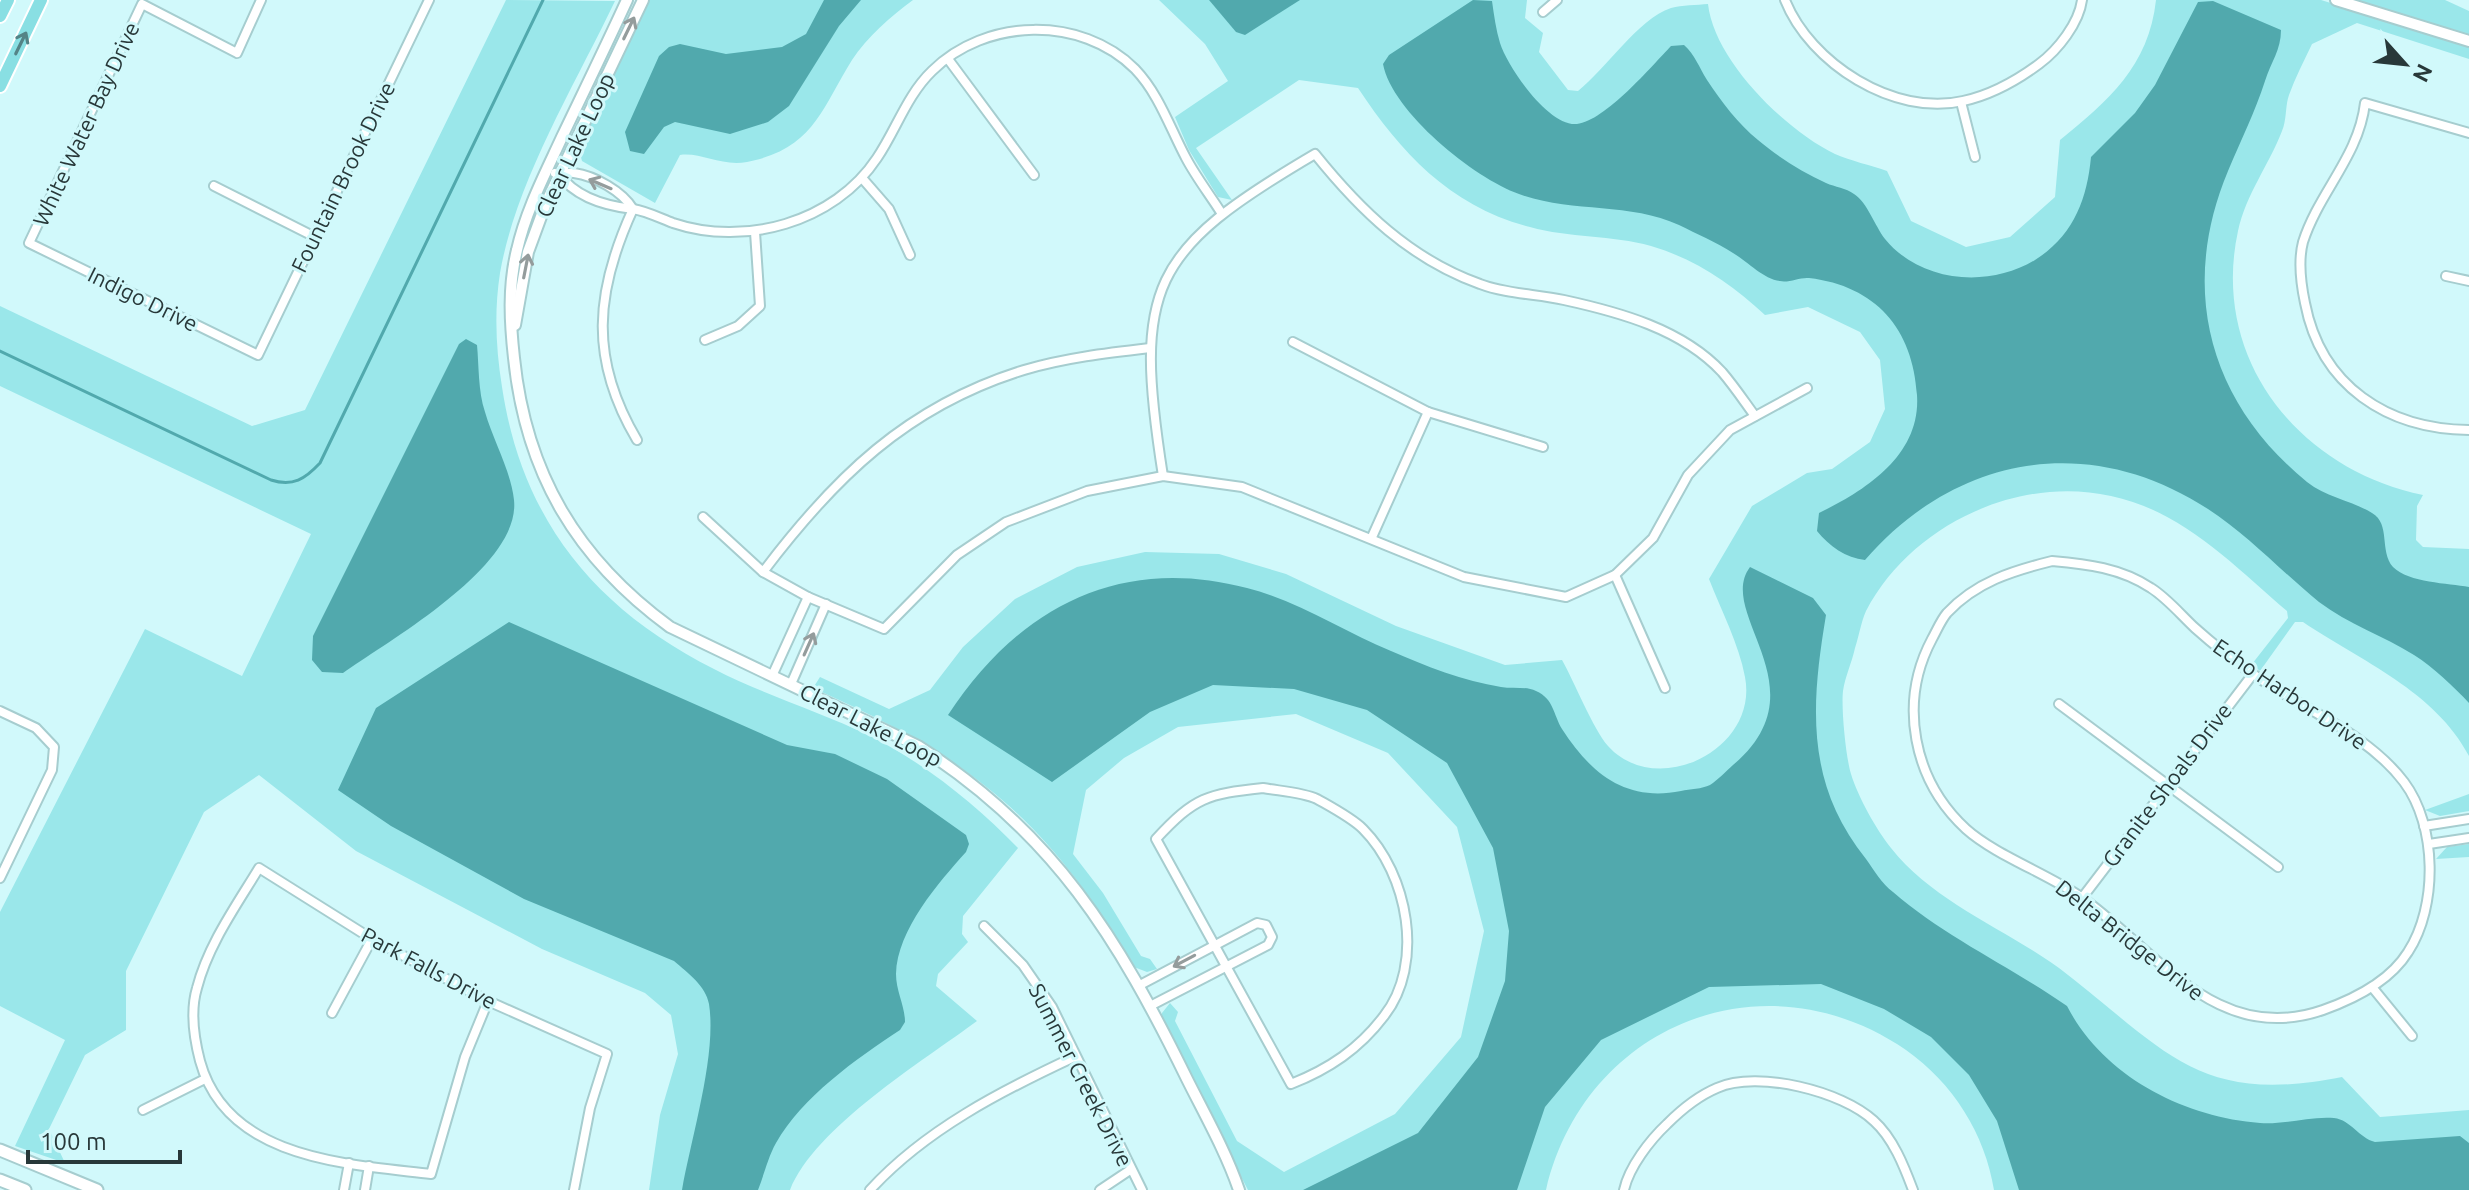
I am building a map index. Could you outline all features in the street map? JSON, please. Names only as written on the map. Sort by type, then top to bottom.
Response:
[{"type":"main road","points":[[0,16],[8,0]]},
{"type":"main road","points":[[0,86],[41,0]]},
{"type":"main road","points":[[0,1150],[97,1190]]},
{"type":"main road","points":[[0,1180],[25,1190]]},
{"type":"street","name":"White Water Bay Drive","points":[[29,243],[142,4],[237,53],[261,0]]},
{"type":"street","name":"Fountain Brook Drive","points":[[258,355],[429,0]]},
{"type":"street","name":"Clear Lake Loop","points":[[627,0],[532,201],[516,251],[510,310],[518,399],[541,471],[558,507],[602,568],[634,600],[670,627],[918,746],[990,797],[1020,823],[1089,906],[1140,985],[1241,1190]]},
{"type":"street","name":"Clear Lake Loop","points":[[512,343],[528,252],[559,174],[643,0]]},
{"type":"street","points":[[1543,12],[1557,0]]},
{"type":"street","points":[[1785,0],[1817,51],[1858,83],[1889,95],[1931,102],[1961,102],[2013,83],[2051,55],[2080,13],[2082,0]]},
{"type":"street","points":[[2336,0],[2469,41]]},
{"type":"street","points":[[559,174],[568,187],[611,208],[633,209],[695,230],[755,232],[795,221],[848,191],[862,178],[916,92],[932,71],[948,59],[993,35],[1018,31],[1065,32],[1102,46],[1135,69],[1153,91],[1186,158],[1222,214]]},
{"type":"street","points":[[948,59],[1034,175]]},
{"type":"street","points":[[1961,102],[1975,157]]},
{"type":"street","points":[[2469,133],[2365,103],[2362,127],[2352,151],[2316,209],[2302,246],[2301,283],[2310,331],[2330,367],[2365,399],[2410,424],[2469,430]]},
{"type":"street","points":[[1163,476],[1150,348],[1154,310],[1168,270],[1194,236],[1222,214],[1315,154],[1356,205],[1402,243],[1480,284],[1564,300],[1633,319],[1674,335],[1720,371],[1755,416]]},
{"type":"street","points":[[547,169],[559,174],[574,173],[609,187],[626,197],[633,209]]},
{"type":"street","points":[[862,178],[889,209],[910,255]]},
{"type":"street","points":[[214,186],[313,236]]},
{"type":"street","points":[[633,209],[616,247],[605,285],[602,322],[609,383],[637,440]]},
{"type":"street","points":[[705,340],[738,326],[760,306],[755,232]]},
{"type":"street","name":"Indigo Drive","points":[[29,243],[258,355]]},
{"type":"street","points":[[2446,276],[2469,281]]},
{"type":"street","points":[[1293,342],[1428,412],[1543,447]]},
{"type":"street","points":[[763,572],[834,485],[870,453],[930,410],[1023,370],[1074,358],[1150,348]]},
{"type":"street","points":[[703,517],[763,572],[808,597],[884,629],[957,555],[1006,522],[1087,491],[1163,476],[1242,487],[1372,537],[1464,577],[1566,597],[1615,575],[1653,538],[1688,475],[1730,430],[1807,388]]},
{"type":"street","points":[[1372,537],[1428,412]]},
{"type":"street","name":"Echo Harbor Drive","points":[[1945,615],[1972,591],[2005,572],[2052,561],[2103,566],[2152,588],[2253,674],[2376,752],[2406,784],[2429,844],[2427,892],[2420,923],[2408,952],[2387,976]]},
{"type":"street","points":[[1615,575],[1665,688]]},
{"type":"street","points":[[772,676],[808,597]]},
{"type":"street","points":[[791,684],[826,604]]},
{"type":"street","name":"Delta Bridge Drive","points":[[1945,615],[1926,651],[1913,694],[1915,740],[1933,789],[1967,830],[2082,898],[2208,1001],[2236,1012],[2291,1020],[2346,1001],[2387,976]]},
{"type":"street","name":"Granite Shoals Drive","points":[[2082,898],[2253,674]]},
{"type":"street","points":[[2059,704],[2165,786],[2278,867]]},
{"type":"street","points":[[0,711],[36,728],[54,747],[52,770],[0,878]]},
{"type":"street","points":[[1263,788],[1314,797],[1363,828],[1395,873],[1406,924],[1405,962],[1400,984],[1386,1015],[1347,1055],[1291,1084],[1215,944],[1156,839],[1177,816],[1212,794],[1263,788]]},
{"type":"street","points":[[2424,826],[2469,819]]},
{"type":"street","points":[[2429,844],[2469,838]]},
{"type":"street","name":"Park Falls Drive","points":[[205,1079],[196,1046],[196,990],[213,947],[259,868],[372,939],[488,1001],[607,1054],[590,1108],[574,1190]]},
{"type":"street","points":[[1140,985],[1257,923],[1266,925],[1272,937],[1268,945],[1152,1005]]},
{"type":"street","name":"Summer Creek Drive","points":[[984,926],[1023,965],[1052,1007],[1142,1190]]},
{"type":"street","points":[[332,1013],[372,939]]},
{"type":"street","points":[[2372,987],[2412,1036]]},
{"type":"street","points":[[143,1110],[205,1079],[238,1121],[271,1143],[291,1151],[349,1163],[431,1174],[465,1057],[488,1001]]},
{"type":"street","points":[[870,1190],[929,1138],[1015,1084],[1074,1057]]},
{"type":"street","points":[[1624,1190],[1626,1181],[1654,1136],[1683,1109],[1718,1087],[1751,1081],[1815,1089],[1874,1120],[1901,1159],[1913,1190]]},
{"type":"street","points":[[344,1190],[349,1163]]},
{"type":"street","points":[[365,1190],[369,1166]]},
{"type":"street","points":[[1100,1190],[1130,1170]]},
{"type":"shaded area","points":[[506,0],[615,1],[533,169],[508,238],[500,273],[496,316],[500,373],[512,435],[527,479],[546,519],[571,555],[600,588],[633,618],[714,669],[891,747],[949,786],[1018,848],[963,916],[962,934],[968,942],[938,974],[936,986],[977,1021],[846,1119],[803,1166],[790,1190],[649,1190],[660,1115],[678,1054],[671,1015],[645,993],[542,949],[356,851],[259,775],[204,812],[126,971],[126,1030],[85,1055],[49,1129],[65,1163],[15,1146],[65,1040],[0,1006],[0,912],[145,629],[242,676],[311,534],[0,386],[0,306],[252,426],[305,410]]},
{"type":"shaded area","points":[[649,0],[913,0],[865,43],[823,111],[801,137],[787,148],[747,162],[729,163],[680,155],[655,203],[582,161],[579,150]]},
{"type":"shaded area","points":[[824,0],[861,0],[839,26],[789,106],[768,122],[730,134],[675,122],[664,127],[644,154],[630,151],[625,132],[659,56],[669,47],[680,44],[726,54],[782,47],[806,34]]},
{"type":"shaded area","points":[[1159,0],[1527,0],[1525,18],[1543,33],[1539,52],[1568,90],[1578,91],[1634,33],[1659,14],[1675,7],[1708,4],[1723,48],[1774,111],[1815,143],[1835,154],[1887,171],[1911,221],[1966,247],[2010,237],[2055,197],[2060,140],[2110,96],[2135,63],[2152,23],[2156,0],[2321,0],[2469,46],[2469,59],[2357,23],[2312,44],[2289,95],[2282,131],[2242,217],[2233,278],[2238,323],[2252,365],[2274,402],[2303,434],[2338,461],[2379,482],[2423,495],[2417,506],[2416,540],[2423,547],[2469,549],[2469,756],[2437,713],[2417,695],[2303,622],[2295,622],[2260,671],[2252,664],[2288,618],[2287,611],[2227,558],[2184,527],[2137,503],[2076,491],[2040,493],[2004,500],[1970,513],[1939,531],[1910,554],[1886,581],[1866,611],[1845,680],[1843,721],[1847,757],[1858,793],[1891,848],[1930,886],[2046,959],[2162,1049],[2190,1066],[2220,1078],[2254,1084],[2294,1084],[2342,1077],[2380,1117],[2469,1110],[2469,1190],[1994,1190],[1983,1149],[1964,1111],[1938,1078],[1906,1050],[1852,1021],[1796,1008],[1740,1008],[1688,1021],[1640,1047],[1599,1084],[1567,1132],[1546,1190],[1248,1190],[1162,1024],[1162,1013],[1170,1003],[1178,1012],[1175,1021],[1237,1141],[1284,1172],[1395,1114],[1461,1037],[1484,931],[1457,827],[1388,753],[1296,714],[1178,727],[1124,758],[1086,790],[1073,854],[1103,893],[1141,956],[1150,959],[1157,969],[1147,972],[1134,967],[1069,870],[1035,831],[999,798],[960,767],[917,740],[813,688],[820,677],[889,709],[930,690],[963,647],[1015,599],[1077,567],[1145,552],[1219,554],[1286,574],[1396,626],[1505,665],[1562,660],[1608,746],[1629,761],[1652,768],[1677,767],[1700,759],[1721,745],[1736,726],[1745,703],[1742,665],[1709,579],[1752,506],[1807,473],[1832,469],[1870,442],[1885,409],[1880,360],[1860,332],[1808,307],[1765,315],[1712,274],[1667,251],[1621,240],[1545,231],[1502,218],[1476,206],[1430,174],[1410,155],[1358,88],[1299,80],[1196,148],[1232,200],[1218,197],[1189,150],[1175,117],[1228,81],[1205,44]]},
{"type":"shaded area","points":[[1209,0],[1300,0],[1245,35],[1236,32]]},
{"type":"shaded area","points":[[1473,0],[1492,1],[1500,43],[1511,67],[1531,94],[1554,116],[1577,124],[1588,121],[1614,103],[1671,46],[1684,45],[1724,104],[1744,127],[1799,169],[1848,190],[1859,198],[1885,239],[1900,254],[1936,272],[1977,277],[2017,269],[2035,260],[2059,240],[2082,202],[2091,157],[2135,113],[2155,85],[2198,2],[2213,1],[2281,30],[2278,50],[2213,215],[2206,258],[2205,299],[2212,340],[2226,379],[2246,416],[2273,450],[2307,482],[2378,518],[2386,553],[2393,567],[2419,579],[2469,587],[2469,703],[2414,655],[2319,602],[2208,509],[2163,485],[2118,470],[2072,463],[2027,466],[1983,477],[1941,496],[1901,524],[1865,560],[1851,557],[1832,546],[1817,531],[1819,513],[1872,481],[1900,453],[1910,436],[1916,416],[1917,395],[1914,371],[1899,331],[1872,301],[1854,290],[1809,278],[1774,280],[1727,249],[1679,225],[1640,213],[1538,200],[1501,186],[1459,158],[1418,122],[1390,83],[1383,64],[1389,55]]},
{"type":"shaded area","points":[[2352,0],[2445,0],[2469,11],[2469,36]]},
{"type":"shaded area","points":[[466,339],[477,345],[483,404],[512,489],[511,525],[497,550],[476,575],[420,621],[343,673],[322,672],[312,660],[313,636],[459,344]]},
{"type":"shaded area","points":[[1750,567],[1813,598],[1826,615],[1816,712],[1823,772],[1846,830],[1889,889],[1956,938],[2067,1006],[2082,1031],[2102,1053],[2148,1088],[2175,1102],[2231,1119],[2269,1123],[2340,1119],[2375,1142],[2460,1136],[2469,1143],[2469,1190],[2019,1190],[1997,1121],[1969,1075],[1931,1037],[1884,1009],[1821,984],[1709,987],[1601,1040],[1545,1107],[1517,1190],[1303,1190],[1418,1133],[1478,1057],[1505,981],[1509,931],[1493,848],[1447,763],[1367,710],[1294,689],[1213,685],[1150,712],[1052,782],[948,715],[976,677],[1006,645],[1040,619],[1076,599],[1115,585],[1156,578],[1200,579],[1266,594],[1445,672],[1505,688],[1536,691],[1550,703],[1562,729],[1585,759],[1612,781],[1627,788],[1661,793],[1700,788],[1710,785],[1733,765],[1758,736],[1769,708],[1769,681],[1745,607],[1743,586]]},
{"type":"shaded area","points":[[509,622],[787,745],[835,754],[887,779],[966,835],[969,844],[966,852],[921,908],[898,957],[897,986],[905,1022],[900,1030],[848,1066],[800,1110],[776,1143],[758,1190],[682,1190],[702,1097],[711,1025],[707,997],[690,975],[674,961],[524,899],[391,826],[338,790],[376,708]]},
{"type":"shaded area","points":[[2469,794],[2469,811],[2440,816],[2425,810]]},
{"type":"shaded area","points":[[2469,844],[2469,857],[2436,859],[2447,847]]},
{"type":"waterway","points":[[0,351],[271,480],[286,483],[304,477],[320,463],[543,0]]}]
